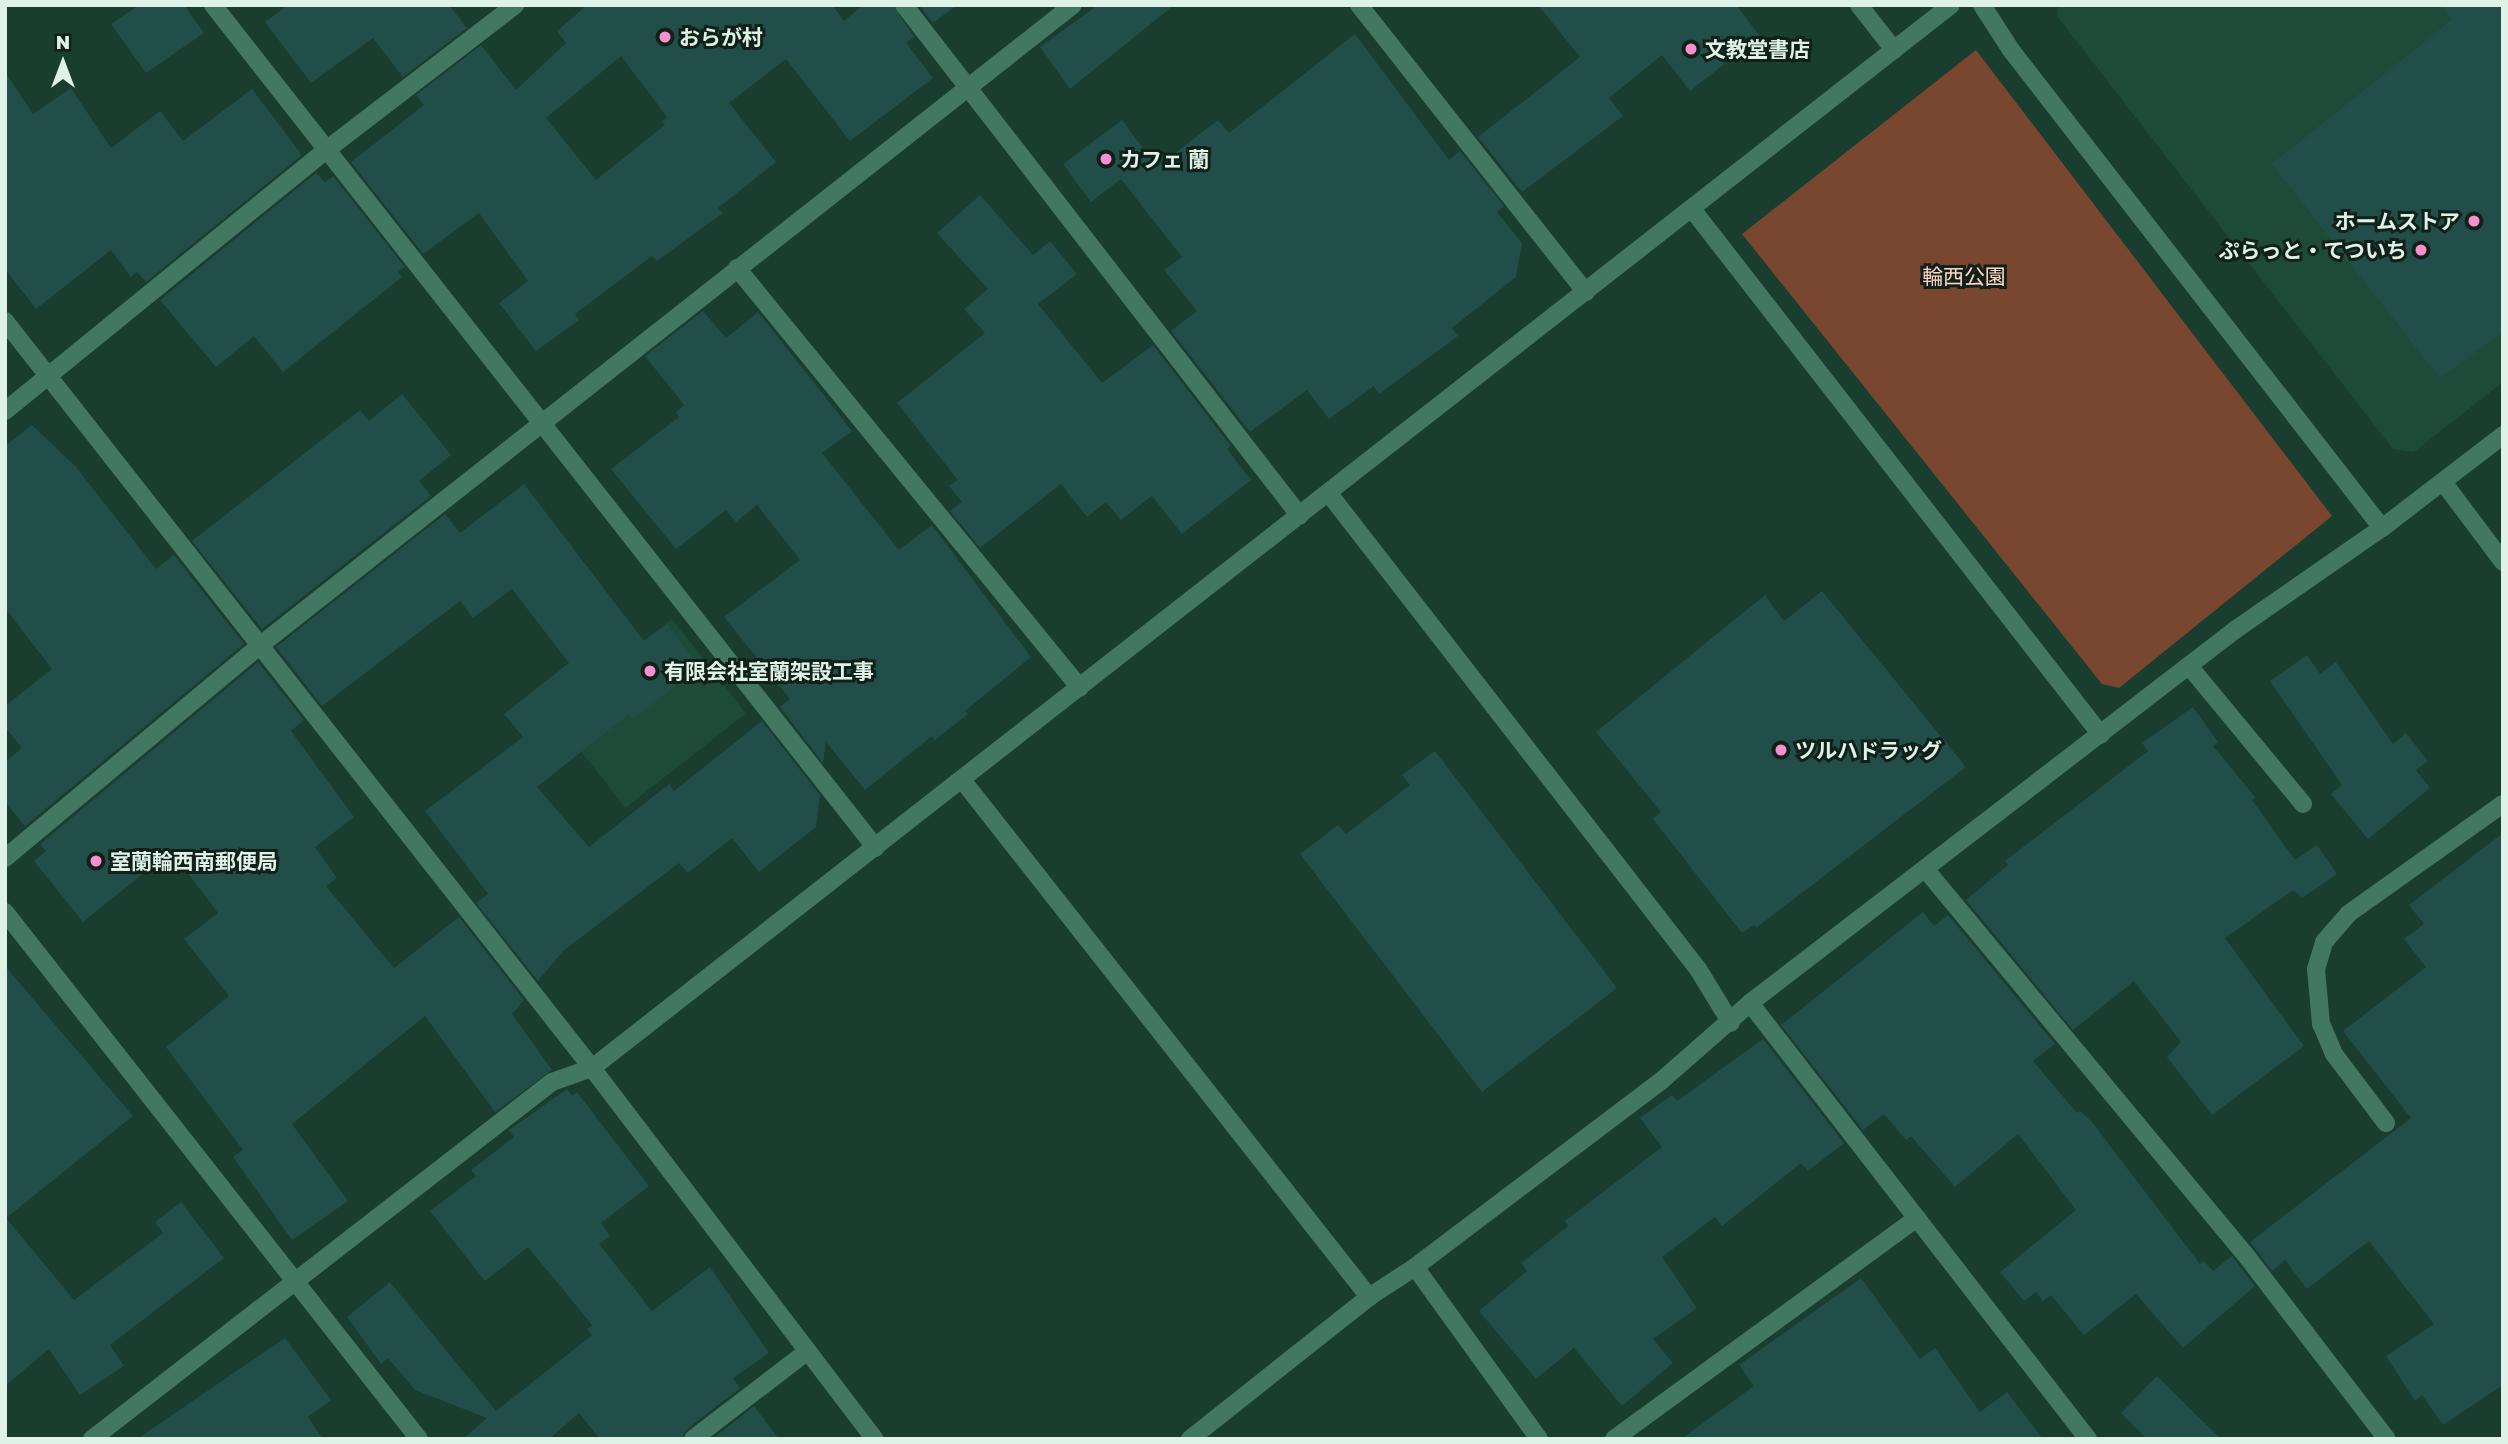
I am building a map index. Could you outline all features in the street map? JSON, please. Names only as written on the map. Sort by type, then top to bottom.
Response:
[{"type":"street","points":[[213,5],[540,425],[876,848]]},
{"type":"street","points":[[5,411],[326,151],[515,5]]},
{"type":"street","points":[[904,5],[1300,516]]},
{"type":"street","points":[[5,858],[258,648],[1073,5]]},
{"type":"street","points":[[1359,5],[1586,292]]},
{"type":"street","points":[[1859,5],[1894,50]]},
{"type":"street","points":[[92,1439],[552,1082],[592,1068],[1330,495],[1951,5]]},
{"type":"street","points":[[1982,5],[2011,50],[2382,528]]},
{"type":"street","points":[[1692,209],[2101,735]]},
{"type":"street","points":[[737,268],[1080,688]]},
{"type":"street","points":[[5,321],[258,648],[592,1068],[806,1353],[875,1439]]},
{"type":"street","points":[[1190,1439],[1369,1297],[1415,1267],[1731,1023],[1750,1003],[2189,666],[2382,528],[2503,435]]},
{"type":"street","points":[[2443,482],[2503,562]]},
{"type":"street","points":[[1330,495],[1698,969],[1731,1023]]},
{"type":"street","points":[[2189,666],[2303,804]]},
{"type":"street","points":[[963,781],[1369,1297]]},
{"type":"street","points":[[2386,1123],[2334,1054],[2322,1024],[2316,969],[2324,942],[2348,914],[2503,804]]},
{"type":"street","points":[[1926,870],[2248,1258],[2387,1439]]},
{"type":"street","points":[[5,912],[419,1439]]},
{"type":"street","points":[[1750,1003],[2088,1439]]},
{"type":"street","points":[[1614,1439],[1917,1218]]},
{"type":"street","points":[[1415,1267],[1539,1439]]},
{"type":"street","points":[[692,1439],[806,1353]]},
{"type":"shaded area","points":[[2058,5],[2503,5],[2503,382],[2414,452],[2393,449],[2057,16]]},
{"type":"shaded area","points":[[672,619],[746,714],[625,808],[551,713]]},
{"type":"green space","name":"輪西公園","points":[[1976,50],[2332,516],[2119,688],[2102,684],[1742,234]]},
{"type":"building","points":[[139,5],[184,5],[204,33],[146,73],[111,24]]},
{"type":"building","points":[[288,5],[449,5],[467,28],[403,77],[373,38],[311,83],[265,22]]},
{"type":"building","points":[[587,5],[832,5],[844,21],[863,5],[893,5],[914,37],[906,43],[933,78],[850,141],[786,59],[729,103],[776,162],[718,208],[723,213],[657,261],[652,256],[575,314],[579,320],[536,351],[499,303],[528,281],[479,213],[423,254],[351,162],[424,105],[416,95],[481,45],[516,90],[566,43],[557,31]],"holes":[[[621,56],[667,117],[662,121],[665,125],[596,180],[546,118]]]},
{"type":"building","points":[[919,5],[957,5],[933,23]]},
{"type":"building","points":[[1098,5],[1174,5],[1070,89],[1040,47]]},
{"type":"building","points":[[1538,5],[1736,5],[1760,36],[1690,91],[1662,55],[1609,98],[1623,116],[1522,192],[1478,137],[1580,57]]},
{"type":"building","name":"ぷらっと・てついち","points":[[2442,5],[2503,5],[2503,332],[2440,378],[2272,164],[2452,20]]},
{"type":"building","points":[[1355,34],[1449,160],[1460,151],[1504,206],[1497,212],[1522,243],[1516,277],[1452,328],[1458,336],[1379,394],[1374,386],[1329,419],[1307,390],[1250,432],[1171,331],[1197,311],[1164,270],[1182,257],[1121,179],[1091,202],[1063,164],[1122,120],[1157,167],[1218,120],[1229,133]]},
{"type":"building","points":[[5,72],[33,114],[71,88],[111,148],[160,111],[183,141],[252,89],[302,155],[146,282],[137,272],[131,277],[111,250],[36,309],[5,269]]},
{"type":"building","points":[[316,173],[325,182],[333,176],[405,267],[398,272],[402,277],[283,372],[254,336],[216,367],[160,300]]},
{"type":"building","points":[[980,195],[1033,255],[1050,241],[1077,274],[1038,304],[1102,383],[1153,345],[1231,446],[1227,449],[1251,480],[1182,534],[1152,496],[1121,520],[1106,502],[1087,517],[1061,484],[980,548],[950,511],[962,502],[949,486],[958,480],[897,403],[985,333],[964,309],[988,289],[937,233]]},
{"type":"building","points":[[703,311],[726,338],[758,312],[852,431],[822,453],[899,550],[932,525],[1031,657],[965,711],[968,714],[935,740],[932,736],[865,790],[826,742],[823,763],[780,707],[790,699],[724,617],[800,560],[757,505],[736,522],[726,510],[676,549],[611,469],[679,417],[676,412],[684,405],[645,356]]},
{"type":"building","points":[[402,394],[451,455],[419,481],[431,496],[262,629],[192,541],[360,410],[369,421]]},
{"type":"building","points":[[32,425],[76,467],[156,569],[174,555],[244,644],[25,826],[5,802],[5,762],[22,748],[5,727],[5,706],[52,669],[5,608],[5,446]]},
{"type":"building","points":[[524,484],[644,641],[667,624],[700,667],[633,719],[629,714],[537,787],[589,847],[669,784],[674,791],[762,721],[820,795],[816,827],[759,872],[732,838],[688,873],[679,863],[563,951],[538,981],[476,903],[488,894],[425,811],[523,737],[504,714],[569,663],[512,589],[473,618],[460,601],[322,706],[276,647],[445,514],[460,533]]},
{"type":"building","name":"ツルハドラッグ","points":[[1822,591],[1966,767],[1756,928],[1754,925],[1742,933],[1653,819],[1661,812],[1596,732],[1765,595],[1784,621]]},
{"type":"building","points":[[2307,655],[2320,674],[2336,662],[2393,744],[2406,733],[2428,761],[2416,770],[2430,788],[2368,839],[2331,794],[2342,785],[2270,681]]},
{"type":"building","points":[[258,662],[304,720],[291,731],[354,817],[315,847],[337,878],[326,886],[394,968],[459,917],[524,1000],[512,1014],[552,1070],[495,1112],[425,1016],[292,1124],[348,1201],[292,1240],[233,1157],[243,1150],[166,1047],[229,996],[184,939],[218,913],[171,851],[83,922],[34,861],[46,851],[40,844]]},
{"type":"building","points":[[2193,707],[2218,742],[2213,746],[2255,797],[2252,800],[2295,860],[2317,845],[2337,874],[2302,898],[2293,890],[2225,938],[2304,1046],[2212,1115],[2167,1057],[2181,1042],[2134,981],[2073,1030],[1966,900],[2008,865],[2005,861],[2148,751],[2142,743]]},
{"type":"building","points":[[1435,751],[1617,988],[1482,1092],[1300,854],[1338,825],[1346,834],[1410,785],[1402,775]]},
{"type":"building","points":[[2503,833],[2503,1385],[2443,1425],[2422,1395],[2415,1401],[2386,1356],[2434,1324],[2369,1241],[2307,1289],[2285,1260],[2272,1271],[2250,1242],[2411,1118],[2343,1031],[2426,967],[2404,939],[2424,924],[2409,905]]},
{"type":"building","points":[[1923,912],[1934,926],[1948,915],[2055,1044],[2033,1061],[2077,1113],[2080,1111],[2092,1122],[2200,1264],[2204,1261],[2213,1271],[2232,1256],[2255,1286],[2183,1348],[2136,1294],[2084,1335],[2051,1295],[2043,1301],[2036,1292],[2024,1301],[2000,1272],[2076,1210],[2018,1134],[1955,1187],[1911,1136],[1906,1140],[1884,1114],[1863,1130],[1781,1025]]},
{"type":"building","points":[[5,966],[133,1116],[6,1218],[74,1300],[163,1233],[155,1222],[181,1202],[224,1258],[110,1345],[124,1366],[80,1395],[49,1349],[5,1386]]},
{"type":"building","points":[[1763,1039],[1844,1143],[1808,1171],[1801,1163],[1722,1226],[1715,1217],[1662,1257],[1697,1308],[1653,1339],[1673,1363],[1622,1406],[1574,1348],[1536,1379],[1479,1311],[1527,1271],[1521,1263],[1568,1226],[1565,1221],[1662,1147],[1640,1118],[1672,1095],[1677,1101]]},
{"type":"building","points":[[567,1089],[572,1096],[577,1092],[649,1186],[601,1223],[610,1236],[599,1244],[652,1311],[710,1267],[769,1353],[733,1378],[740,1388],[686,1430],[682,1439],[600,1439],[579,1413],[549,1439],[463,1439],[487,1418],[415,1390],[388,1358],[381,1364],[347,1317],[390,1282],[496,1411],[592,1335],[587,1329],[592,1325],[528,1247],[485,1281],[430,1211],[476,1176],[471,1170],[514,1137],[509,1130]]},
{"type":"building","points":[[1861,1278],[1920,1359],[1935,1348],[1980,1412],[2007,1392],[2043,1439],[1681,1439],[1754,1386],[1739,1365]]},
{"type":"building","points":[[285,1338],[331,1400],[308,1417],[323,1439],[137,1439]]},
{"type":"building","points":[[2157,1376],[2221,1439],[2147,1439],[2121,1413]]},
{"type":"building","points":[[754,1406],[779,1439],[712,1439]]},
{"type":"place","name":"おらが村","points":[[665,37]]},
{"type":"place","name":"文教堂書店","points":[[1691,49]]},
{"type":"place","name":"カフェ 蘭","points":[[1106,159]]},
{"type":"place","name":"ホームストア","points":[[2474,221]]},
{"type":"place","name":"ぷらっと・てついち","points":[[2421,250]]},
{"type":"place","name":"有限会社室蘭架設工事","points":[[650,671]]},
{"type":"place","name":"ツルハドラッグ","points":[[1781,750]]},
{"type":"place","name":"室蘭輪西南郵便局","points":[[96,861]]}]
